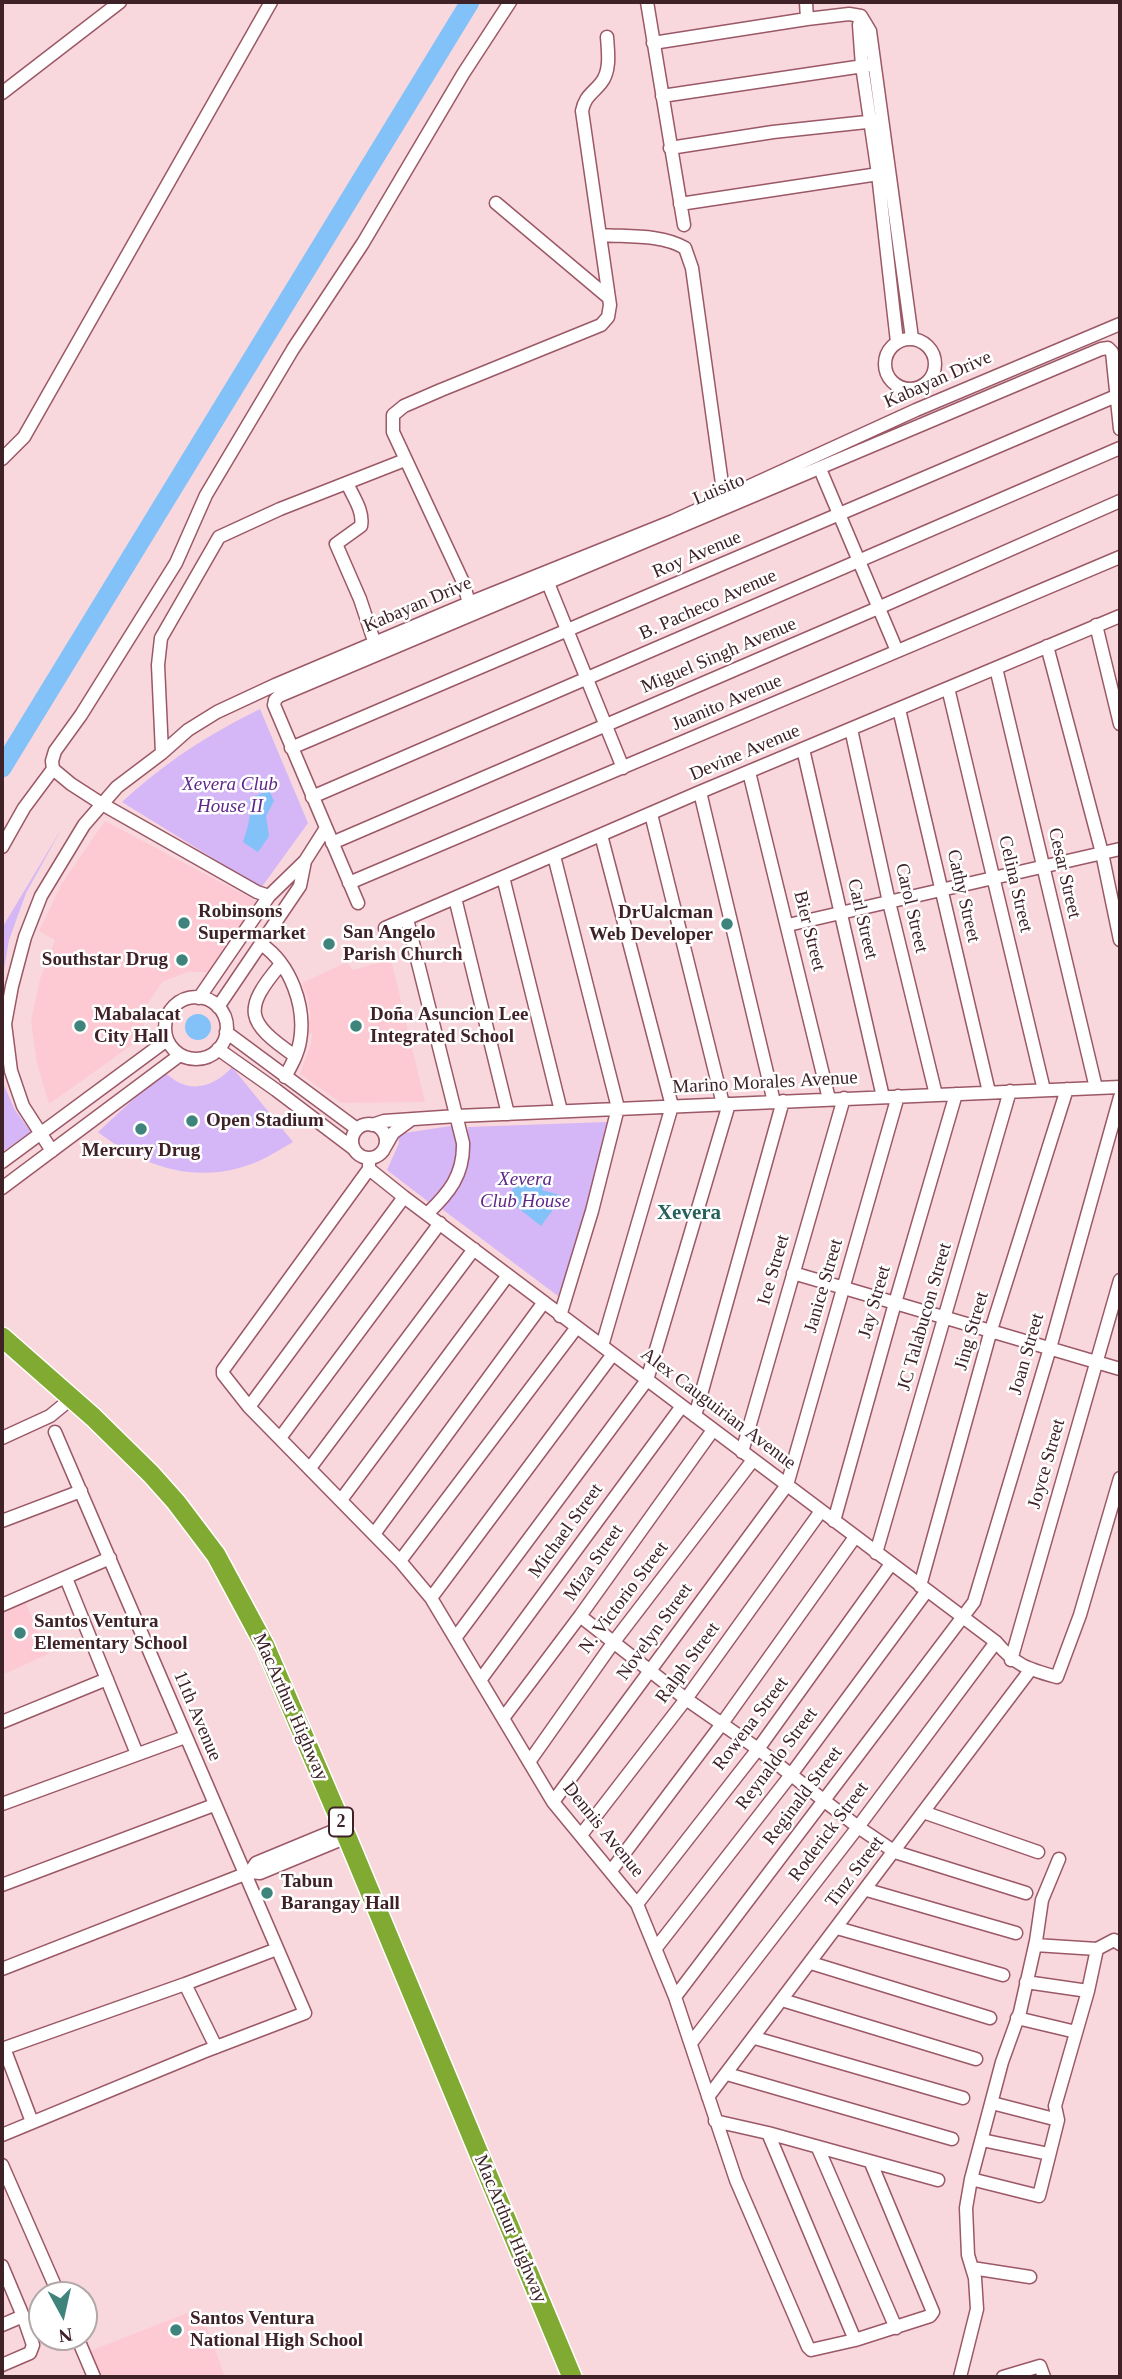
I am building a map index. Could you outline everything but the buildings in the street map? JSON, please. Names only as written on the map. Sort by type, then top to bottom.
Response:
[{"type":"highway","name":"MacArthur Highway","points":[[6,1346],[72,1398],[151,1474],[216,1555],[265,1646],[572,2377]]},
{"type":"street","points":[[97,2],[106,12]]},
{"type":"street","points":[[2,93],[120,2]]},
{"type":"street","points":[[2,459],[24,438],[271,2]]},
{"type":"street","points":[[269,896],[257,892],[102,804],[53,769],[52,761],[55,751],[81,715],[176,563],[199,506],[293,349],[363,243],[463,74],[510,2]]},
{"type":"street","points":[[647,2],[684,225]]},
{"type":"street","points":[[806,2],[807,19]]},
{"type":"street","points":[[653,43],[807,19],[849,14],[861,16],[870,32],[868,65],[888,214],[892,302],[897,342]]},
{"type":"street","points":[[469,603],[463,582],[392,428],[393,415],[441,390],[601,325],[608,317],[609,298],[582,111],[589,92],[601,83],[606,74],[607,37]]},
{"type":"street","points":[[662,96],[868,65]]},
{"type":"street","points":[[670,148],[773,132],[875,121]]},
{"type":"street","points":[[680,204],[883,173]]},
{"type":"street","points":[[496,203],[609,298]]},
{"type":"street","points":[[888,214],[912,338]]},
{"type":"street","points":[[601,235],[657,239],[685,248],[692,268],[724,498]]},
{"type":"street","points":[[892,302],[906,300]]},
{"type":"street","name":"Kabayan Drive","points":[[52,1151],[23,1106],[11,1071],[5,1024],[25,937],[41,896],[84,825],[117,787],[188,730],[217,712],[375,643],[724,498],[916,410],[1120,324]]},
{"type":"street","points":[[912,338],[922,341],[930,348],[935,369],[922,386],[912,389],[896,385],[886,371],[886,355],[897,342],[912,338]]},
{"type":"street","name":"Luisito","points":[[291,748],[274,705],[279,696],[1101,349],[1108,348],[1112,352],[1120,429]]},
{"type":"street","points":[[912,389],[920,426]]},
{"type":"street","name":"Roy Avenue","points":[[291,748],[1116,396]]},
{"type":"street","name":"B. Pacheco Avenue","points":[[312,797],[1120,449]]},
{"type":"street","points":[[162,753],[158,665],[161,638],[219,537],[405,460]]},
{"type":"street","points":[[820,469],[897,651]]},
{"type":"street","points":[[347,483],[360,510],[361,526],[336,544],[360,599],[375,643]]},
{"type":"street","name":"Miguel Singh Avenue","points":[[332,843],[1120,501]]},
{"type":"street","name":"Juanito Avenue","points":[[349,883],[1120,557]]},
{"type":"street","points":[[548,583],[623,768]]},
{"type":"street","name":"Devine Avenue","points":[[385,928],[700,792],[1120,616]]},
{"type":"street","points":[[1096,625],[1120,724]]},
{"type":"street","points":[[1047,646],[1102,853],[1120,940]]},
{"type":"street","name":"Cesar Street","points":[[996,668],[1096,1087]]},
{"type":"street","name":"Celina Street","points":[[948,688],[1044,1090]]},
{"type":"street","name":"Cathy Street","points":[[900,709],[989,1092]]},
{"type":"street","name":"Carol Street","points":[[850,729],[936,1095]]},
{"type":"street","points":[[291,748],[358,904]]},
{"type":"street","name":"Carl Street","points":[[803,749],[883,1097]]},
{"type":"street","points":[[2,847],[24,808],[53,769]]},
{"type":"street","name":"Bier Street","points":[[750,772],[829,1099]]},
{"type":"street","points":[[695,1416],[778,1102],[700,792]]},
{"type":"street","points":[[456,1637],[648,1380],[726,1104],[651,814]]},
{"type":"street","points":[[199,998],[269,896],[304,860],[326,828]]},
{"type":"street","points":[[431,1598],[608,1350],[672,1106],[601,835]]},
{"type":"street","points":[[788,925],[1120,849]]},
{"type":"street","points":[[554,856],[618,1108],[592,1211],[560,1316]]},
{"type":"street","points":[[218,1007],[300,886],[304,860]]},
{"type":"street","points":[[503,877],[561,1111]]},
{"type":"street","points":[[455,898],[508,1114]]},
{"type":"street","points":[[407,919],[457,1116],[464,1157],[455,1184],[427,1214]]},
{"type":"street","points":[[261,944],[272,952],[281,964],[293,986],[299,1006],[302,1027],[300,1045],[285,1077]]},
{"type":"street","points":[[281,964],[260,988],[255,1004],[256,1018],[259,1027],[295,1056]]},
{"type":"street","points":[[199,998],[218,1007],[225,1019],[226,1032],[218,1049],[210,1056],[200,1059],[180,1055],[167,1040],[165,1023],[172,1009],[183,1000],[199,998]]},
{"type":"street","points":[[226,1032],[357,1129]]},
{"type":"street","points":[[2,1163],[167,1040]]},
{"type":"street","points":[[218,1049],[276,1090],[369,1163],[379,1155],[393,1133],[412,1119]]},
{"type":"street","points":[[2,1188],[180,1055]]},
{"type":"street","name":"Marino Morales Avenue","points":[[372,1125],[384,1121],[457,1116],[1120,1087]]},
{"type":"street","name":"Jing Street","points":[[923,1589],[991,1331],[1067,1089]]},
{"type":"street","name":"JC Talabucon Street","points":[[876,1553],[1010,1091]]},
{"type":"street","name":"Jay Street","points":[[834,1521],[956,1094]]},
{"type":"street","name":"Janice Street","points":[[787,1485],[898,1096]]},
{"type":"street","name":"Joan Street","points":[[962,1618],[974,1602],[1050,1348],[1120,1097]]},
{"type":"street","name":"Ice Street","points":[[748,1456],[793,1273],[844,1098]]},
{"type":"street","points":[[354,1149],[352,1139],[357,1129],[366,1125],[372,1125],[384,1133],[385,1147]]},
{"type":"street","name":"Alex Cauguirian Avenue","points":[[369,1163],[404,1197],[996,1642],[1011,1660],[1031,1669],[1057,1677],[1080,1615],[1120,1478]]},
{"type":"street","name":"Dennis Avenue","points":[[369,1163],[223,1370],[223,1374],[249,1407],[400,1560],[431,1598],[553,1802],[637,1904],[675,1997],[736,2180],[808,2347],[815,2350],[855,2340]]},
{"type":"street","points":[[249,1407],[404,1197]]},
{"type":"street","points":[[281,1438],[440,1223]]},
{"type":"street","points":[[310,1468],[474,1249]]},
{"type":"street","points":[[793,1273],[1120,1369]]},
{"type":"street","points":[[341,1500],[508,1275]]},
{"type":"street","name":"Joyce Street","points":[[1011,1660],[1120,1280]]},
{"type":"street","points":[[373,1534],[544,1302]]},
{"type":"street","points":[[400,1560],[577,1327]]},
{"type":"street","points":[[2,1438],[50,1416],[72,1398]]},
{"type":"street","name":"Michael Street","points":[[481,1679],[682,1406]]},
{"type":"street","name":"Miza Street","points":[[504,1717],[713,1430]]},
{"type":"street","name":"11th Avenue","points":[[55,1432],[305,2013],[216,2047]]},
{"type":"street","name":"N. Victorio Street","points":[[529,1762],[748,1456]]},
{"type":"street","name":"Novelyn Street","points":[[553,1802],[787,1485]]},
{"type":"street","points":[[2,1521],[81,1491]]},
{"type":"street","name":"Ralph Street","points":[[581,1835],[686,1699],[821,1511]]},
{"type":"street","points":[[611,1871],[721,1725],[855,1537]]},
{"type":"street","points":[[2,1605],[110,1558]]},
{"type":"street","name":"Rowena Street","points":[[637,1904],[758,1749],[891,1564]]},
{"type":"street","points":[[66,1578],[137,1754]]},
{"type":"street","name":"Reynaldo Street","points":[[656,1948],[790,1776],[923,1589]]},
{"type":"street","points":[[580,1616],[686,1699],[758,1749],[823,1801],[895,1852],[1026,1893]]},
{"type":"street","name":"Reginald Street","points":[[675,1997],[962,1618]]},
{"type":"street","name":"Roderick Street","points":[[691,2043],[858,1827],[996,1642]]},
{"type":"street","name":"Tinz Street","points":[[708,2097],[867,1890],[1031,1669]]},
{"type":"street","points":[[2,1722],[107,1679]]},
{"type":"street","points":[[2,1804],[185,1737]]},
{"type":"street","points":[[2,1885],[214,1805]]},
{"type":"street","points":[[923,1812],[1038,1852]]},
{"type":"street","points":[[2,1969],[247,1873],[260,1873],[276,1861],[345,1832]]},
{"type":"street","points":[[960,2377],[977,2309],[977,2292],[968,2255],[967,2208],[971,2179],[1017,2018],[1035,1945],[1042,1900],[1059,1859]]},
{"type":"street","points":[[867,1890],[1016,1933]]},
{"type":"street","points":[[837,1928],[1003,1975]]},
{"type":"street","points":[[1035,1945],[1097,1949],[1114,1940],[1120,1944]]},
{"type":"street","points":[[32,2122],[3,2049],[277,1949]]},
{"type":"street","points":[[971,2179],[1039,2196],[1058,2120],[1055,2106],[1088,1991],[1097,1949]]},
{"type":"street","points":[[811,1963],[990,2018]]},
{"type":"street","points":[[1026,1982],[1088,1991]]},
{"type":"street","points":[[2,2135],[216,2047],[186,1984]]},
{"type":"street","points":[[782,2000],[976,2059]]},
{"type":"street","points":[[1017,2018],[1076,2032]]},
{"type":"street","points":[[755,2038],[963,2098]]},
{"type":"street","points":[[727,2074],[952,2139]]},
{"type":"street","points":[[992,2103],[1058,2120]]},
{"type":"street","points":[[715,2121],[938,2180]]},
{"type":"street","points":[[768,2133],[855,2340],[897,2328],[930,2316],[933,2312],[872,2163]]},
{"type":"street","points":[[982,2140],[1049,2154]]},
{"type":"street","points":[[818,2148],[897,2328]]},
{"type":"street","points":[[2,2165],[53,2281]]},
{"type":"street","points":[[972,2268],[1030,2277]]},
{"type":"street","points":[[2,2365],[33,2350],[23,2316],[4,2275]]},
{"type":"street","points":[[2,2325],[23,2316]]},
{"type":"street","points":[[83,2351],[94,2377]]},
{"type":"street","points":[[1003,2377],[1040,2366],[1044,2377]]},
{"type":"shaded area","points":[[105,821],[258,902],[210,972],[187,972],[162,982],[145,1008],[143,1037],[49,1104],[37,1063],[31,1021],[40,979],[55,940],[39,931],[62,883]]},
{"type":"shaded area","name":"Doña Asuncion Lee Integrated School","points":[[391,959],[425,1102],[341,1103],[300,1074],[311,1044],[312,1033],[306,1033],[305,1020],[311,1019],[302,983],[347,962],[353,970]]},
{"type":"shaded area","name":"Santos Ventura Elementary School","points":[[25,1601],[48,1654],[2,1675],[2,1612]]},
{"type":"shaded area","name":"Santos Ventura National High School","points":[[200,2308],[225,2377],[102,2377],[90,2351],[98,2351],[98,2348]]},
{"type":"green space","name":"Xevera Club House II","points":[[260,709],[308,823],[261,888],[122,802],[188,750]]},
{"type":"green space","points":[[62,828],[26,893],[9,940],[2,981],[2,928]]},
{"type":"green space","name":"Open Stadium","points":[[232,1067],[293,1142],[246,1166],[201,1173],[164,1167],[147,1161],[98,1132],[164,1071],[181,1083],[198,1086],[216,1081]]},
{"type":"green space","points":[[2,1081],[15,1110],[31,1132],[2,1152]]},
{"type":"green space","name":"Xevera Club House","points":[[607,1122],[587,1209],[558,1296],[442,1209],[464,1174],[468,1127]]},
{"type":"green space","points":[[457,1125],[457,1150],[453,1167],[430,1203],[387,1170],[399,1143],[398,1134]]},
{"type":"water","points":[[269,790],[274,801],[266,816],[269,836],[258,852],[243,842],[250,815],[249,799]]},
{"type":"water","points":[[198,1014],[207,1018],[211,1027],[207,1036],[198,1040],[189,1036],[185,1027],[189,1018]]},
{"type":"water","points":[[518,1174],[546,1175],[542,1190],[563,1196],[541,1226],[507,1199]]},
{"type":"waterway","points":[[2,768],[470,2]]},
{"type":"place","name":"Robinsons Supermarket","points":[[184,923]]},
{"type":"place","name":"DrUalcman Web Developer","points":[[727,924]]},
{"type":"place","name":"San Angelo Parish Church","points":[[329,944]]},
{"type":"place","name":"Southstar Drug","points":[[182,960]]},
{"type":"place","name":"Mabalacat City Hall","points":[[80,1026]]},
{"type":"place","name":"Doña Asuncion Lee Integrated School","points":[[356,1026]]},
{"type":"place","name":"Open Stadium","points":[[192,1121]]},
{"type":"place","name":"Mercury Drug","points":[[141,1129]]},
{"type":"place","name":"Santos Ventura Elementary School","points":[[20,1633]]},
{"type":"place","name":"Tabun Barangay Hall","points":[[267,1893]]},
{"type":"place","name":"Santos Ventura National High School","points":[[176,2330]]},
{"type":"district","name":"Xevera","points":[[689,1214]]}]
